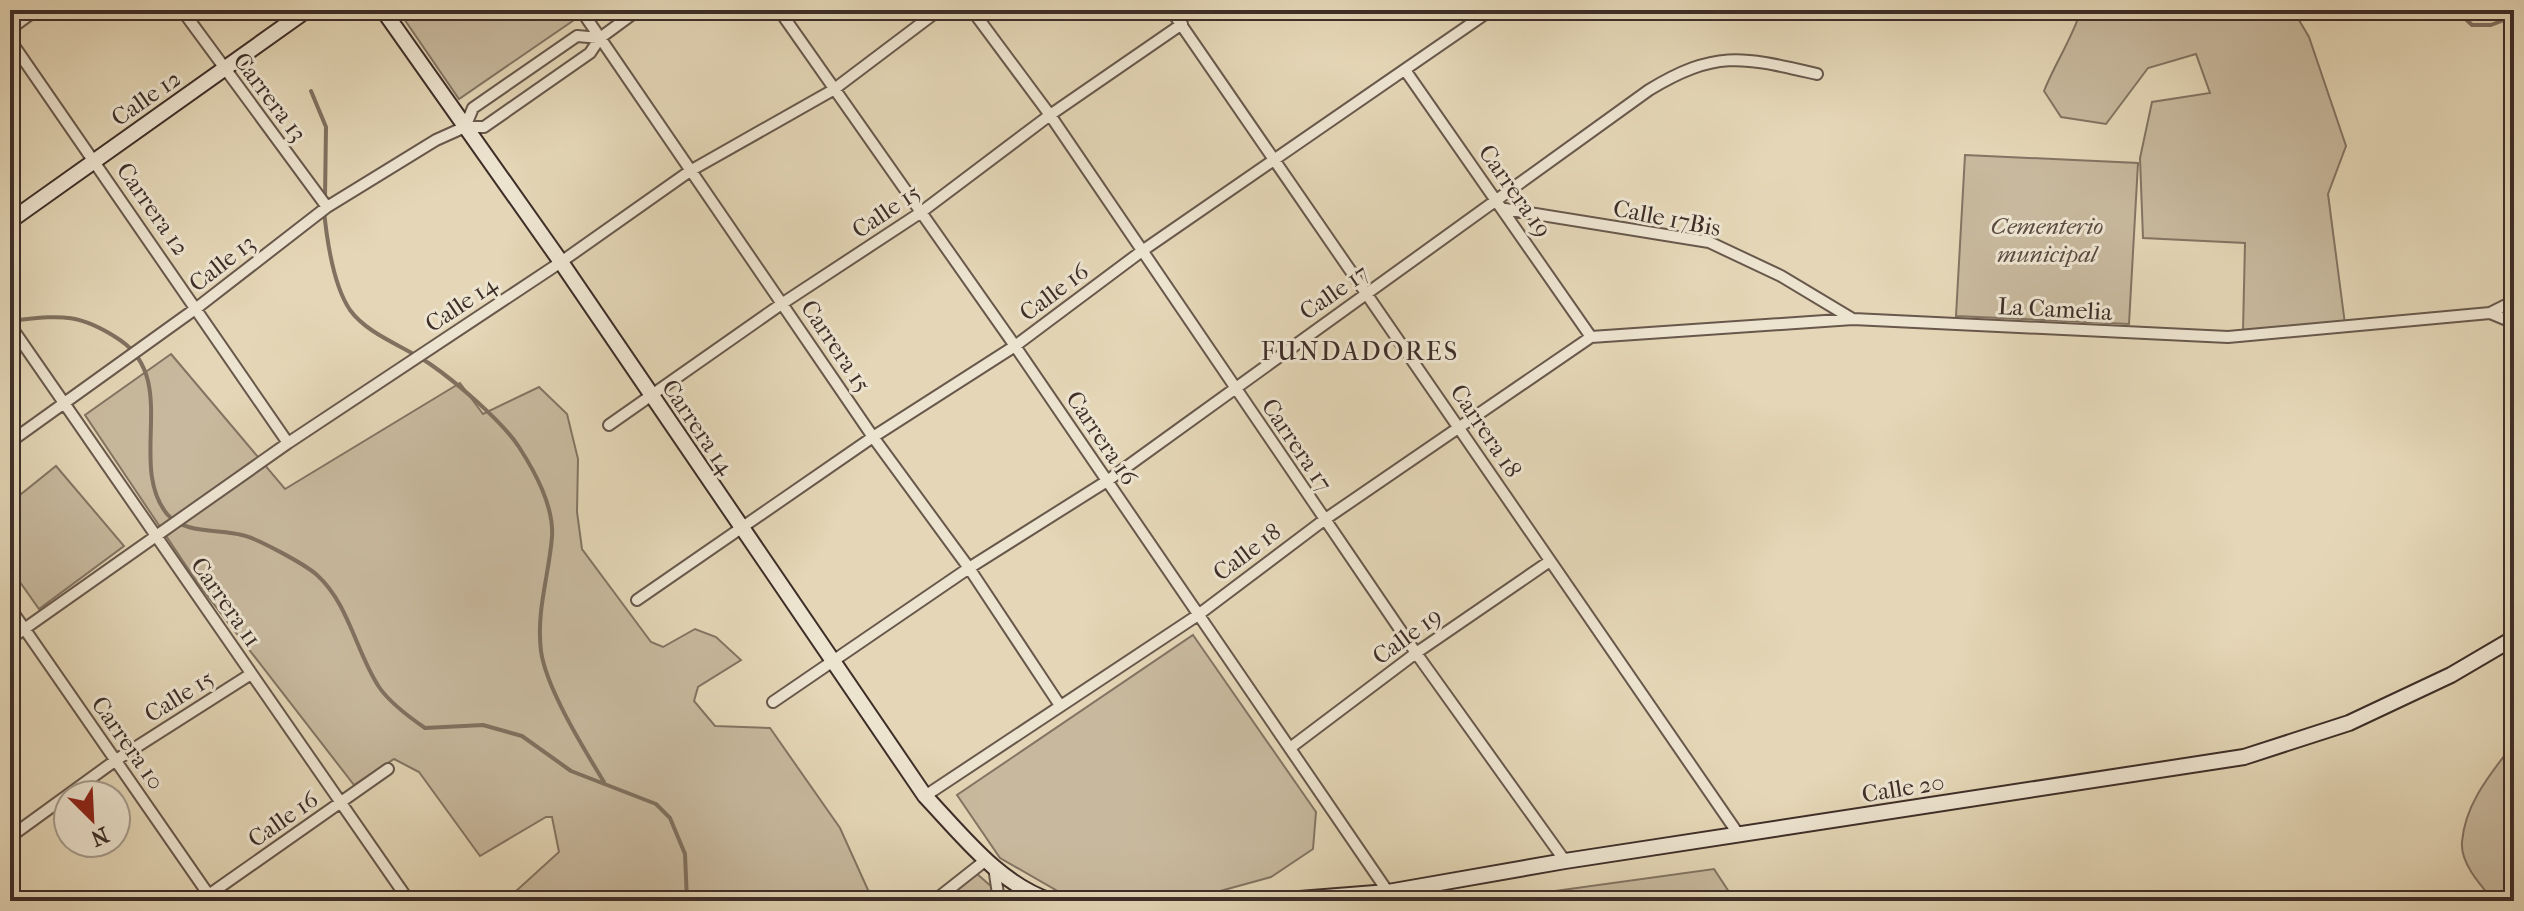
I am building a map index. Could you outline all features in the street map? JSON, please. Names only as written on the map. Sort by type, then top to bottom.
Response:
[{"type":"main road","name":"Calle 12","points":[[10,221],[307,10]]},
{"type":"main road","name":"Carrera 14","points":[[383,10],[561,262],[740,529],[925,796],[990,863]]},
{"type":"main road","name":"Calle 20","points":[[1274,901],[1388,892],[1565,861],[2244,757],[2349,723],[2451,675],[2514,638]]},
{"type":"main road","points":[[990,863],[1031,897],[1051,901]]},
{"type":"street","points":[[10,29],[36,10]]},
{"type":"street","name":"Carrera 13","points":[[182,10],[327,207]]},
{"type":"street","name":"Carrera 15","points":[[581,10],[873,437],[969,568],[1059,704]]},
{"type":"street","name":"Calle 13","points":[[10,442],[198,307],[327,207],[436,140],[465,127],[484,127],[590,53],[600,38],[638,10]]},
{"type":"street","name":"Carrera 16","points":[[779,10],[1015,346],[1388,892]]},
{"type":"street","name":"Calle 14","points":[[10,639],[288,443],[561,262],[690,171],[833,90],[939,10]]},
{"type":"street","name":"Carrera 17","points":[[972,10],[1050,115],[1324,520],[1565,861]]},
{"type":"street","name":"Carrera 18","points":[[1171,10],[1739,835]]},
{"type":"street","name":"Calle 16","points":[[637,600],[873,437],[1015,346],[1142,251],[1491,10]]},
{"type":"street","name":"Calle 15","points":[[609,425],[783,303],[920,213],[1050,115],[1182,24]]},
{"type":"street","name":"Calle 13","points":[[465,127],[473,108],[577,36],[600,38]]},
{"type":"street","name":"Carrera 12","points":[[10,40],[198,307],[288,443]]},
{"type":"street","name":"Calle 17","points":[[773,702],[969,568],[1107,481],[1233,386],[1367,294],[1649,90],[1685,69],[1721,59],[1756,60],[1817,74]]},
{"type":"street","name":"Carrera 19","points":[[1405,70],[1505,209],[1591,337]]},
{"type":"street","name":"Calle 17Bis","points":[[1505,209],[1709,242],[1781,276],[1853,319]]},
{"type":"street","name":"La Camelia","points":[[1591,337],[1853,319],[2228,337],[2490,313],[2514,301]]},
{"type":"street","points":[[2490,313],[2514,323]]},
{"type":"street","name":"Carrera 11","points":[[10,325],[409,901]]},
{"type":"street","name":"Calle 18","points":[[925,796],[1059,704],[1198,615],[1324,520],[1591,337]]},
{"type":"street","name":"Calle 19","points":[[1290,748],[1416,653],[1550,561]]},
{"type":"street","name":"Carrera 10","points":[[10,608],[208,899]]},
{"type":"street","name":"Calle 15","points":[[10,837],[116,760],[251,674]]},
{"type":"street","name":"Calle 16","points":[[208,899],[388,769]]},
{"type":"street","points":[[934,901],[990,863],[999,901]]},
{"type":"street","points":[[10,889],[19,901]]},
{"type":"green space","points":[[398,10],[571,10],[577,18],[459,99]]},
{"type":"green space","points":[[2081,10],[2293,10],[2309,37],[2346,146],[2328,194],[2345,324],[2243,331],[2245,243],[2143,238],[2140,158],[2152,102],[2210,93],[2196,54],[2148,68],[2106,124],[2061,117],[2044,91]]},
{"type":"green space","name":"Cementerio municipal","points":[[1965,155],[2138,163],[2129,324],[1956,316]]},
{"type":"green space","points":[[171,354],[285,489],[460,383],[483,414],[539,387],[567,414],[578,459],[577,512],[582,549],[651,642],[663,647],[695,629],[716,637],[741,660],[698,687],[694,701],[715,726],[770,728],[840,828],[873,901],[505,901],[559,852],[552,817],[546,817],[480,856],[419,772],[394,759],[354,785],[199,585],[85,415]]},
{"type":"green space","points":[[56,466],[124,546],[39,609],[10,568],[10,503]]},
{"type":"green space","points":[[1193,635],[1316,812],[1313,849],[1271,877],[1184,901],[1075,901],[1000,858],[957,795]]},
{"type":"green space","points":[[2514,743],[2514,901],[2494,901],[2468,866],[2462,842],[2474,801]]},
{"type":"green space","points":[[1714,869],[1735,901],[1483,901]]},
{"type":"green space","points":[[976,873],[1008,901],[941,901]]},
{"type":"waterway","points":[[2456,10],[2472,25],[2491,25],[2514,16]]},
{"type":"waterway","points":[[311,91],[326,127],[325,198]]},
{"type":"waterway","points":[[324,211],[335,276],[350,310],[367,327],[430,364],[478,402],[511,437],[537,478],[547,501],[552,525],[540,622],[544,666],[558,700],[604,782]]},
{"type":"waterway","points":[[10,321],[41,318],[79,320],[120,340],[138,357],[147,377],[151,400],[151,471],[156,494],[167,514],[192,528],[249,537],[281,552],[317,575],[345,614],[379,687],[394,704],[425,728],[483,725],[522,736],[571,771],[656,804],[670,818],[685,854],[687,901]]},
{"type":"district","name":"FUNDADORES","points":[[1360,351]]}]
